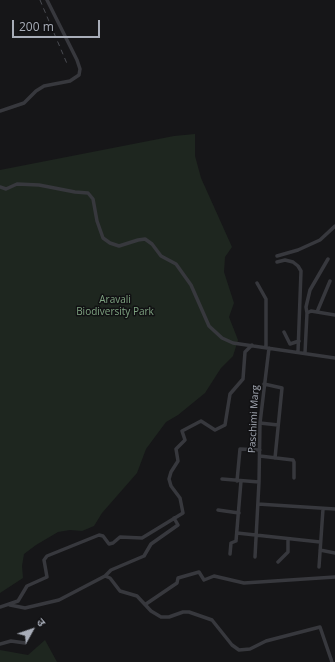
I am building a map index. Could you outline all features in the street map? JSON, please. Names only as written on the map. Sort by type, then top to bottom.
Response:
[{"type":"street","points":[[0,111],[24,103],[41,87],[73,80],[80,73],[77,60],[47,0]]},
{"type":"street","points":[[0,186],[6,189],[17,184],[39,185],[88,193],[93,199],[99,230],[105,240],[119,246],[141,239],[148,241],[161,256],[176,264],[187,277],[212,330],[228,341],[335,358]]},
{"type":"street","points":[[278,256],[298,250],[320,240],[335,226]]},
{"type":"street","points":[[305,353],[306,307],[310,290],[328,259]]},
{"type":"street","points":[[277,262],[285,260],[293,262],[302,271],[298,352]]},
{"type":"street","points":[[317,312],[330,281]]},
{"type":"street","name":"Paschimi Marg","points":[[255,557],[260,456],[260,423],[268,347],[266,299],[257,283]]},
{"type":"street","points":[[307,313],[317,312],[335,314]]},
{"type":"street","points":[[284,332],[290,344],[299,341]]},
{"type":"street","points":[[0,607],[10,605],[20,600],[28,586],[47,577],[44,560],[47,556],[100,535],[109,544],[113,544],[120,537],[142,538],[184,512],[179,496],[171,486],[170,476],[178,461],[176,449],[186,440],[182,431],[201,421],[215,430],[224,425],[230,394],[243,379],[245,352],[252,345]]},
{"type":"street","points":[[264,384],[282,387],[275,458]]},
{"type":"street","points":[[260,423],[278,425]]},
{"type":"street","points":[[230,554],[231,543],[236,542],[239,513],[240,449],[260,450]]},
{"type":"street","points":[[260,456],[294,461],[294,478]]},
{"type":"street","points":[[222,479],[259,482]]},
{"type":"street","points":[[258,504],[334,509],[335,514]]},
{"type":"street","points":[[319,567],[323,509]]},
{"type":"street","points":[[218,510],[239,513]]},
{"type":"street","points":[[10,605],[24,608],[59,600],[105,576],[111,570],[144,556],[151,544],[178,525],[174,518]]},
{"type":"street","points":[[237,533],[320,542]]},
{"type":"street","points":[[278,562],[288,552],[288,539]]},
{"type":"street","points":[[320,550],[335,552]]},
{"type":"street","points":[[146,604],[177,583],[178,578],[199,572],[204,580],[214,576],[244,583],[335,577]]},
{"type":"street","points":[[105,576],[110,578],[120,591],[137,596],[152,612],[161,617],[169,618],[183,612],[189,612],[210,619],[217,624],[232,645],[239,650],[250,649],[266,641],[320,627],[331,661],[335,657]]},
{"type":"street","points":[[0,644],[11,641],[25,643]]},
{"type":"green space","name":"Aravali Biodiversity Park","points":[[195,134],[195,156],[201,178],[232,247],[225,257],[224,272],[234,303],[229,317],[238,340],[233,356],[221,368],[205,393],[178,415],[166,422],[146,449],[137,473],[102,513],[94,526],[82,531],[70,530],[58,532],[36,545],[24,554],[22,566],[23,578],[0,593],[0,170],[174,136]]},
{"type":"green space","points":[[45,640],[57,662],[0,662],[0,650],[28,655]]},
{"type":"railway","points":[[40,0],[68,66]]}]
